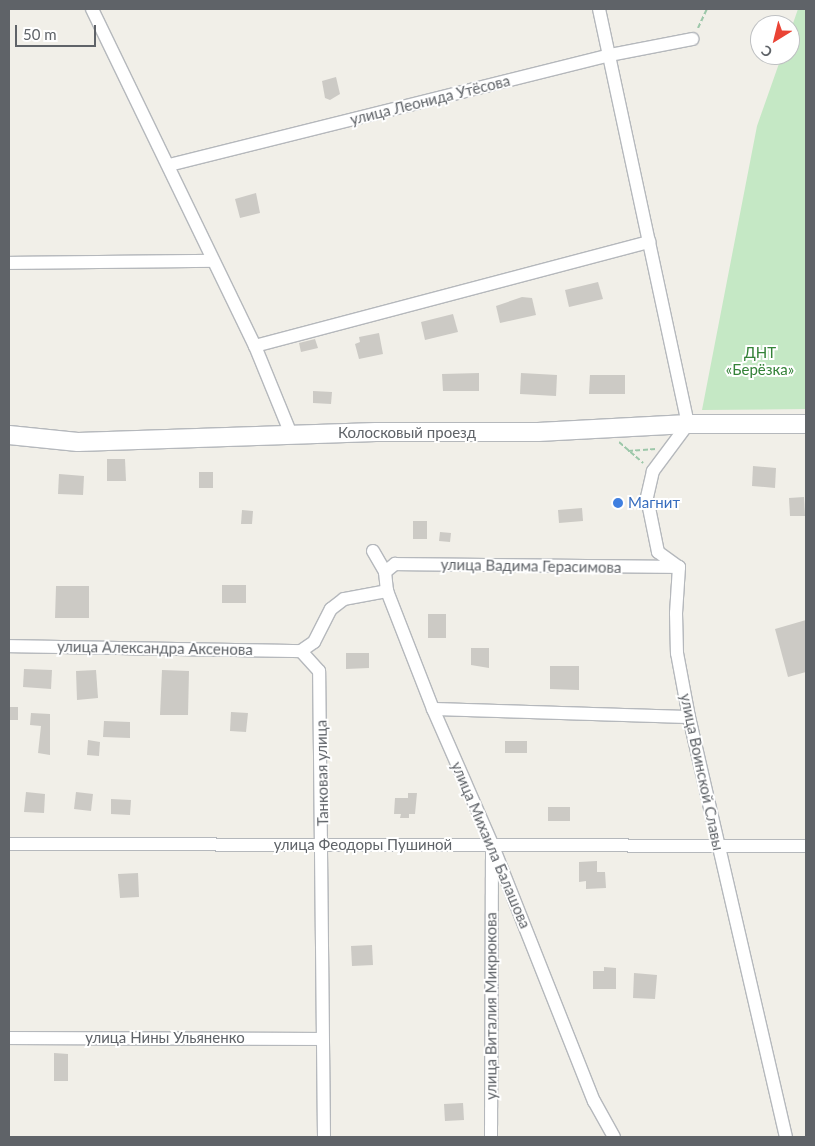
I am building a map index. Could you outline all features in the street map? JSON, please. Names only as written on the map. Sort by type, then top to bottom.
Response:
[{"type":"street","points":[[92,9],[169,165],[212,261],[255,346],[291,434]]},
{"type":"street","points":[[599,9],[688,424],[654,471],[647,498],[651,526],[658,552],[679,567]]},
{"type":"street","name":"улица Леонида Утёсова","points":[[169,165],[610,55],[692,39]]},
{"type":"street","points":[[255,346],[650,242]]},
{"type":"street","points":[[9,263],[212,261]]},
{"type":"street","name":"Колосковый проезд","points":[[9,435],[78,442],[291,434],[538,432],[688,424],[806,424]]},
{"type":"street","name":"улица Михаила Балашова","points":[[372,551],[385,572],[387,591],[433,709],[492,844],[594,1101],[614,1137]]},
{"type":"street","name":"улица Вадима Герасимова","points":[[385,572],[395,564],[679,567]]},
{"type":"street","name":"улица Воинской Славы","points":[[679,567],[676,613],[678,653],[689,717],[717,846],[786,1137]]},
{"type":"street","points":[[301,651],[314,642],[331,609],[344,599],[387,591]]},
{"type":"street","name":"улица Александра Аксенова","points":[[9,646],[301,651]]},
{"type":"street","name":"Танковая улица","points":[[301,651],[320,670],[323,845],[322,1039],[324,1137]]},
{"type":"street","points":[[433,709],[689,717]]},
{"type":"street","name":"улица Феодоры Пушиной","points":[[9,844],[806,846]]},
{"type":"street","name":"улица Виталия Микрюкова","points":[[491,1137],[492,844]]},
{"type":"street","name":"улица Нины Ульяненко","points":[[9,1038],[322,1039]]},
{"type":"path","points":[[692,39],[707,9]]},
{"type":"path","points":[[608,428],[627,451],[654,471]]},
{"type":"path","points":[[627,451],[670,448]]},
{"type":"green space","name":"ДНТ «Берёзка»","points":[[798,9],[806,9],[806,409],[702,410],[757,126],[778,65],[800,65],[800,15],[796,15]]},
{"type":"building","points":[[336,77],[340,94],[330,100],[325,98],[322,81]]},
{"type":"building","points":[[256,193],[260,213],[240,218],[235,199]]},
{"type":"building","points":[[598,282],[603,299],[569,307],[565,290]]},
{"type":"building","points":[[522,297],[532,298],[536,315],[500,323],[496,306]]},
{"type":"building","points":[[453,314],[458,332],[425,340],[421,322]]},
{"type":"building","points":[[379,333],[383,354],[359,359],[355,344],[360,342],[359,337]]},
{"type":"building","points":[[315,339],[318,348],[301,352],[299,343]]},
{"type":"building","points":[[479,373],[479,391],[443,391],[442,374]]},
{"type":"building","points":[[521,373],[557,375],[556,396],[520,394]]},
{"type":"building","points":[[590,375],[625,375],[625,394],[589,394]]},
{"type":"building","points":[[313,391],[332,392],[331,404],[313,403]]},
{"type":"building","points":[[107,459],[125,459],[126,481],[107,481]]},
{"type":"building","points":[[753,466],[776,468],[775,488],[752,486]]},
{"type":"building","points":[[199,472],[213,472],[213,488],[199,488]]},
{"type":"building","points":[[59,474],[84,476],[83,495],[58,494]]},
{"type":"building","points":[[804,497],[805,516],[790,516],[789,498]]},
{"type":"building","points":[[582,508],[583,521],[559,523],[558,510]]},
{"type":"building","points":[[242,510],[253,511],[252,524],[241,524]]},
{"type":"building","points":[[413,521],[427,521],[427,539],[413,539]]},
{"type":"building","points":[[440,532],[451,533],[450,542],[439,541]]},
{"type":"building","points":[[222,585],[246,585],[246,603],[222,603]]},
{"type":"building","points":[[56,586],[89,586],[89,618],[55,618]]},
{"type":"building","points":[[428,614],[446,614],[446,638],[428,638]]},
{"type":"building","points":[[806,620],[806,672],[788,677],[775,629]]},
{"type":"building","points":[[471,648],[489,648],[489,668],[471,665]]},
{"type":"building","points":[[346,653],[369,653],[369,668],[346,669]]},
{"type":"building","points":[[550,666],[579,666],[579,690],[550,689]]},
{"type":"building","points":[[24,669],[52,670],[51,689],[23,687]]},
{"type":"building","points":[[96,670],[98,698],[77,700],[76,671]]},
{"type":"building","points":[[162,670],[189,671],[188,715],[160,715]]},
{"type":"building","points":[[9,707],[18,707],[18,720],[9,720]]},
{"type":"building","points":[[231,712],[248,713],[246,732],[230,731]]},
{"type":"building","points":[[31,713],[50,714],[50,755],[38,753],[41,726],[30,725]]},
{"type":"building","points":[[104,721],[130,722],[130,738],[103,737]]},
{"type":"building","points":[[88,740],[100,742],[99,756],[87,755]]},
{"type":"building","points":[[505,741],[527,741],[527,753],[505,753]]},
{"type":"building","points":[[26,792],[45,794],[44,813],[24,812]]},
{"type":"building","points":[[76,792],[93,794],[91,811],[74,809]]},
{"type":"building","points":[[408,793],[417,793],[415,814],[409,814],[409,818],[400,818],[401,814],[394,814],[395,798],[408,798]]},
{"type":"building","points":[[111,799],[131,800],[130,815],[111,814]]},
{"type":"building","points":[[548,807],[570,807],[570,821],[548,821]]},
{"type":"building","points":[[597,861],[597,872],[605,872],[606,888],[586,889],[586,881],[579,882],[579,862]]},
{"type":"building","points":[[138,873],[139,897],[120,898],[118,874]]},
{"type":"building","points":[[372,945],[373,965],[352,966],[351,946]]},
{"type":"building","points":[[604,967],[616,968],[616,989],[593,989],[593,971],[604,971]]},
{"type":"building","points":[[634,973],[657,975],[655,999],[633,998]]},
{"type":"building","points":[[54,1053],[68,1054],[68,1081],[54,1081]]},
{"type":"building","points":[[463,1103],[464,1120],[445,1121],[444,1104]]},
{"type":"place","name":"Магнит","points":[[618,503]]}]
